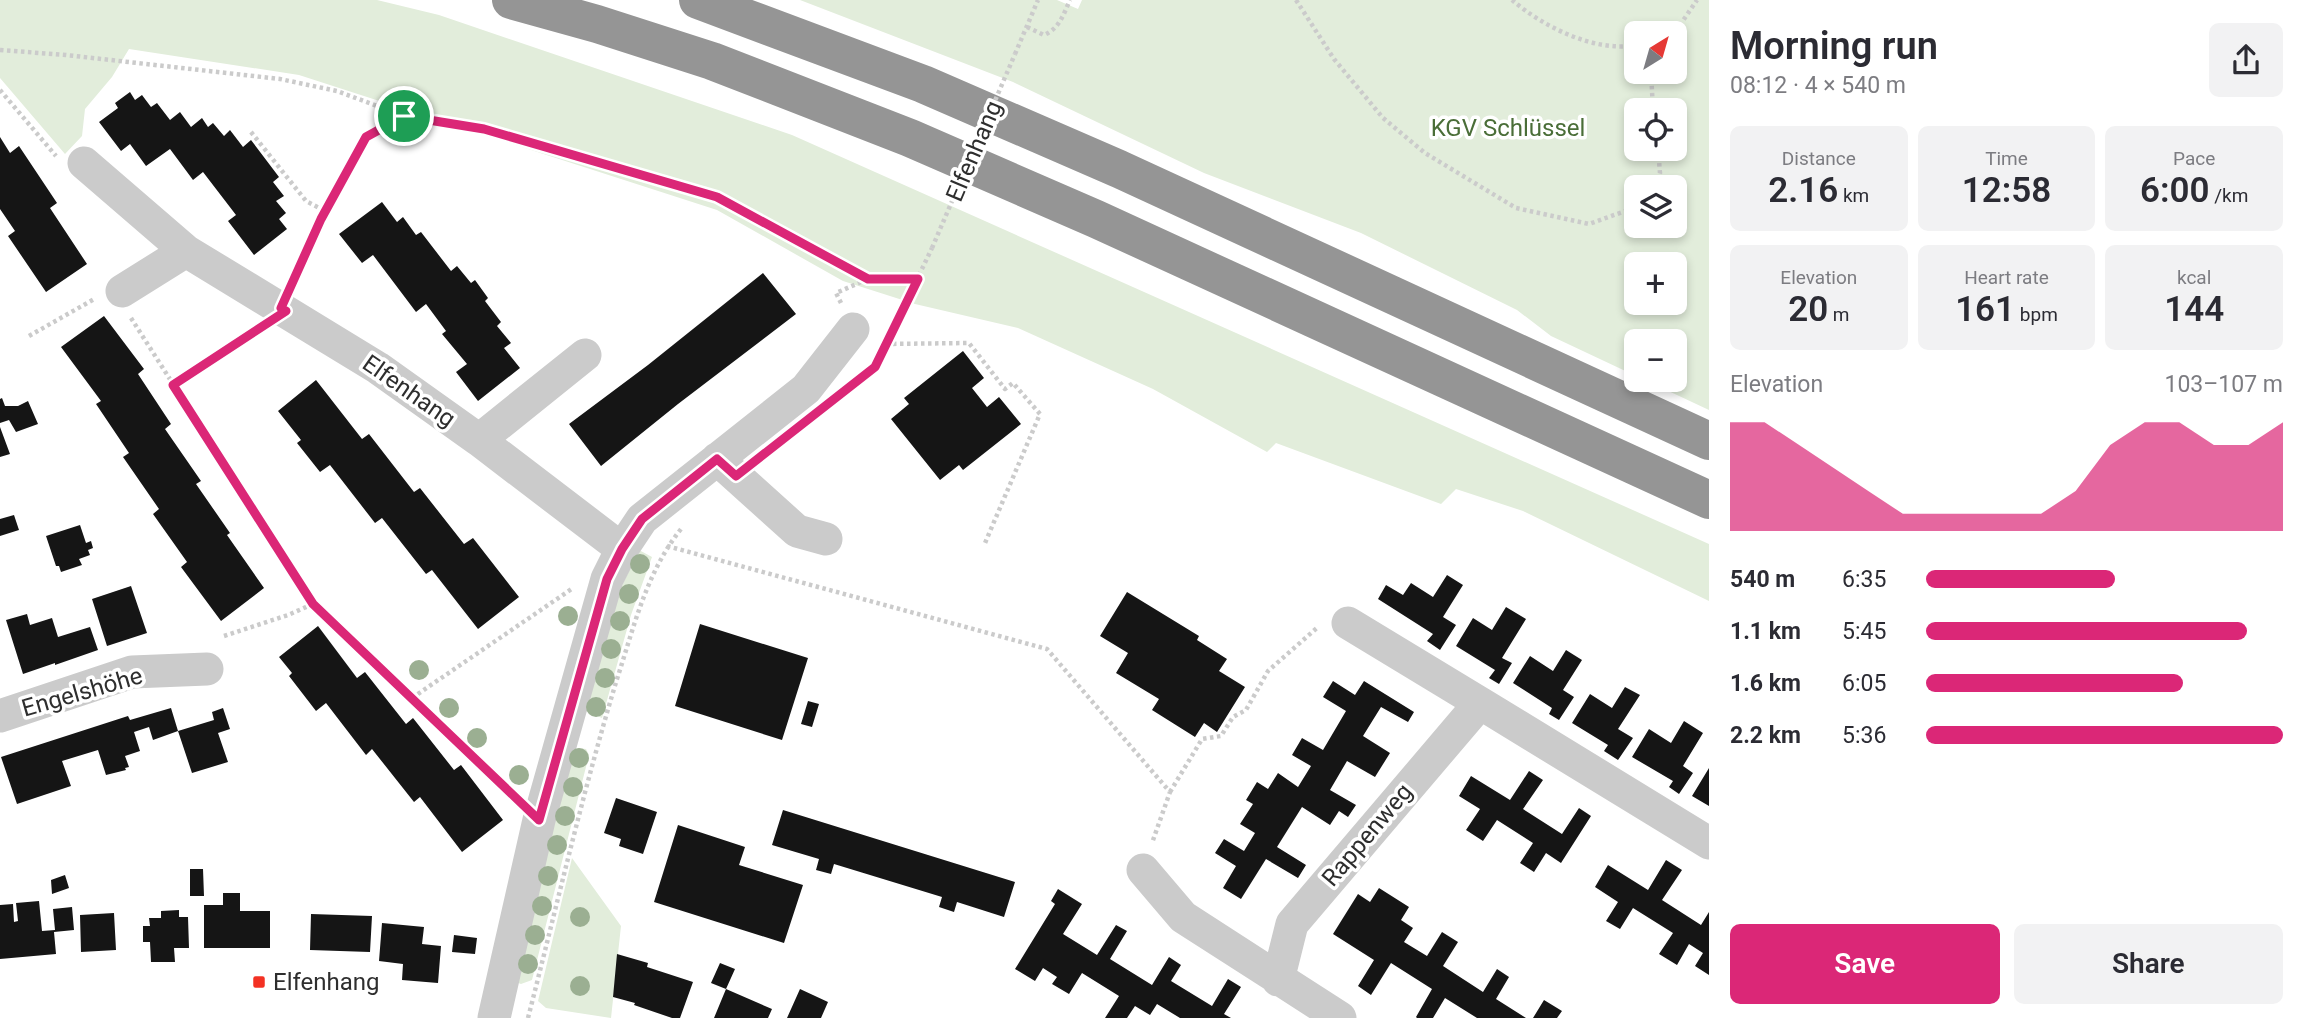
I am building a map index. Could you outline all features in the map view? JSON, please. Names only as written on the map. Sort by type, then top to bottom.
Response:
[{"type":"highway","points":[[511,0],[712,61],[910,138],[1096,219],[1709,500]]},
{"type":"highway","points":[[698,0],[923,84],[1119,169],[1709,441]]},
{"type":"street","name":"Elfenhang","points":[[84,163],[186,251],[377,368],[479,440],[622,549]]},
{"type":"street","points":[[116,299],[186,251]]},
{"type":"street","points":[[494,1018],[539,820],[607,579],[622,549],[642,519],[806,389],[853,329]]},
{"type":"street","points":[[479,440],[586,355]]},
{"type":"street","points":[[717,459],[797,531],[826,539]]},
{"type":"street","points":[[1348,623],[1709,843]]},
{"type":"street","name":"Engelshöhe","points":[[0,716],[132,672],[207,669]]},
{"type":"street","name":"Rappenweg","points":[[1278,980],[1292,924],[1480,703]]},
{"type":"street","points":[[1143,870],[1183,917],[1340,1018]]},
{"type":"path","name":"Elfenhang","points":[[844,391],[875,367],[887,345],[932,248],[1038,0]]},
{"type":"path","points":[[1027,27],[1044,35],[1053,31],[1060,23],[1070,0]]},
{"type":"path","points":[[1296,0],[1334,59],[1383,118],[1425,153],[1516,208],[1589,224],[1624,212]]},
{"type":"path","points":[[1512,0],[1537,20],[1570,36],[1593,43],[1624,46]]},
{"type":"path","points":[[1683,21],[1697,0]]},
{"type":"path","points":[[0,50],[280,79],[337,91],[404,116],[484,129],[717,197],[868,279],[918,279]]},
{"type":"path","points":[[0,90],[57,156],[84,163]]},
{"type":"path","points":[[173,385],[284,309],[325,211],[366,137],[404,116]]},
{"type":"path","points":[[251,132],[306,201],[325,211]]},
{"type":"path","points":[[29,336],[116,299],[313,604],[539,820]]},
{"type":"path","points":[[887,345],[969,344],[1005,389],[1013,383],[1040,414],[985,544]]},
{"type":"path","points":[[528,1018],[599,738],[645,590],[667,546],[688,520]]},
{"type":"path","points":[[667,546],[1047,649],[1170,792]]},
{"type":"path","points":[[412,698],[574,587],[607,579]]},
{"type":"path","points":[[224,636],[313,604]]},
{"type":"path","points":[[1143,870],[1170,792],[1202,739],[1221,736],[1233,717],[1246,710],[1268,671],[1332,615],[1348,623]]},
{"type":"green space","points":[[0,0],[377,0],[439,15],[792,135],[1709,544],[1709,601],[1523,511],[1456,489],[1441,504],[1276,443],[1267,452],[1153,389],[1018,328],[915,304],[843,281],[717,210],[299,75],[129,49],[112,77],[85,109],[82,136],[65,154],[0,78]]},
{"type":"green space","name":"KGV Schlüssel","points":[[800,0],[1057,0],[1078,9],[1082,0],[1709,0],[1709,410],[1671,392],[1687,392],[1687,329],[1624,329],[1624,370],[1551,336],[1517,310],[1361,233],[1204,173],[1013,82]]},
{"type":"green space","points":[[639,550],[652,557],[631,615],[602,718],[589,713],[585,706],[619,592]]},
{"type":"green space","points":[[578,748],[586,749],[589,755],[532,980],[521,984],[513,981],[570,755]]},
{"type":"green space","points":[[572,858],[621,926],[611,1018],[546,1008],[538,1001]]},
{"type":"building","points":[[130,92],[135,100],[142,95],[151,107],[157,103],[170,120],[180,112],[191,127],[202,118],[208,127],[213,123],[224,136],[230,130],[243,147],[251,140],[279,177],[273,182],[284,196],[276,201],[286,213],[279,219],[287,229],[254,255],[228,221],[236,215],[203,172],[193,180],[170,149],[146,166],[130,144],[121,151],[99,122],[118,108],[115,103]]},
{"type":"building","points":[[0,137],[10,153],[19,146],[57,203],[50,208],[87,264],[46,292],[8,236],[15,231],[0,209]]},
{"type":"building","points":[[382,202],[397,222],[403,217],[416,235],[421,232],[451,271],[457,266],[471,283],[475,280],[488,298],[485,301],[501,322],[497,326],[511,343],[504,348],[520,368],[478,401],[456,372],[467,364],[442,334],[446,331],[426,304],[416,312],[373,255],[362,263],[339,234]]},
{"type":"building","points":[[763,273],[796,314],[601,466],[569,424]]},
{"type":"building","points":[[104,316],[144,369],[138,374],[171,424],[165,429],[201,481],[196,484],[230,533],[227,535],[264,588],[221,621],[181,567],[187,562],[153,514],[159,509],[123,457],[129,453],[96,404],[101,401],[61,347]]},
{"type":"building","points":[[963,351],[984,378],[972,388],[987,407],[999,397],[1021,424],[963,470],[959,465],[940,480],[891,419],[909,404],[904,398]]},
{"type":"building","points":[[316,380],[362,439],[369,434],[414,492],[420,488],[464,544],[473,538],[519,597],[478,629],[432,570],[426,574],[382,518],[375,523],[330,465],[320,472],[297,443],[301,440],[278,411]]},
{"type":"building","points":[[2,398],[5,406],[18,406],[28,401],[38,424],[16,432],[9,420],[0,423]]},
{"type":"building","points":[[0,427],[10,454],[0,457]]},
{"type":"building","points":[[14,515],[19,530],[0,536],[0,519]]},
{"type":"building","points":[[80,525],[86,543],[91,541],[93,548],[88,550],[90,555],[79,559],[82,565],[61,572],[59,566],[56,566],[46,536]]},
{"type":"building","points":[[1447,575],[1463,585],[1443,617],[1456,625],[1440,650],[1427,641],[1433,634],[1378,599],[1386,585],[1403,595],[1411,583],[1433,597]]},
{"type":"building","points":[[131,586],[147,633],[107,646],[92,599]]},
{"type":"building","points":[[1127,592],[1199,636],[1197,640],[1227,659],[1219,671],[1245,687],[1217,732],[1204,723],[1195,737],[1152,710],[1159,699],[1116,673],[1128,653],[1100,636]]},
{"type":"building","points":[[1506,607],[1526,619],[1502,658],[1512,663],[1499,684],[1489,678],[1495,670],[1456,646],[1473,618],[1492,630]]},
{"type":"building","points":[[27,614],[30,625],[52,618],[58,637],[90,627],[98,650],[23,674],[6,620]]},
{"type":"building","points":[[700,624],[808,658],[782,740],[675,706]]},
{"type":"building","points":[[318,626],[357,678],[365,672],[406,724],[413,718],[454,770],[461,765],[503,820],[462,852],[420,797],[414,802],[372,749],[366,755],[326,703],[316,711],[289,676],[292,673],[279,657]]},
{"type":"building","points":[[1566,650],[1582,660],[1563,690],[1574,697],[1559,720],[1549,714],[1552,708],[1513,683],[1530,656],[1553,671]]},
{"type":"building","points":[[1333,681],[1355,695],[1364,681],[1414,712],[1408,722],[1381,707],[1363,736],[1390,753],[1375,777],[1347,761],[1330,790],[1356,805],[1348,817],[1339,811],[1330,825],[1302,807],[1277,847],[1306,865],[1298,878],[1266,859],[1241,899],[1223,888],[1236,866],[1215,853],[1224,839],[1244,851],[1255,833],[1240,824],[1253,804],[1246,800],[1257,782],[1268,789],[1278,773],[1298,787],[1311,766],[1292,755],[1302,738],[1323,750],[1346,711],[1323,697]]},
{"type":"building","points":[[1625,687],[1640,695],[1618,729],[1633,738],[1618,760],[1604,751],[1608,745],[1572,723],[1590,694],[1612,708]]},
{"type":"building","points":[[808,701],[819,704],[812,727],[801,724]]},
{"type":"building","points":[[171,708],[178,731],[153,740],[149,727],[134,732],[140,751],[125,756],[129,767],[125,768],[126,770],[106,775],[98,750],[62,761],[71,786],[17,804],[1,757],[128,716],[130,720]]},
{"type":"building","points":[[223,708],[230,729],[218,733],[228,762],[192,773],[178,731],[214,720],[212,712]]},
{"type":"building","points":[[1684,721],[1703,733],[1683,766],[1693,773],[1679,794],[1669,787],[1673,781],[1632,757],[1649,729],[1671,743]]},
{"type":"building","points":[[1709,768],[1709,806],[1692,796]]},
{"type":"building","points":[[1529,771],[1543,780],[1523,809],[1562,834],[1579,808],[1591,816],[1561,863],[1546,853],[1534,872],[1520,863],[1533,843],[1497,820],[1483,841],[1466,830],[1480,809],[1459,796],[1471,776],[1510,800]]},
{"type":"building","points":[[616,798],[657,812],[643,854],[619,846],[621,839],[604,833]]},
{"type":"building","points":[[783,810],[1015,882],[1004,917],[957,902],[954,912],[939,907],[942,897],[834,864],[831,874],[816,870],[819,859],[772,845]]},
{"type":"building","points":[[678,825],[745,847],[739,865],[803,885],[784,943],[654,902]]},
{"type":"building","points":[[1666,860],[1682,870],[1662,900],[1701,925],[1709,912],[1709,975],[1695,966],[1703,953],[1689,944],[1677,965],[1659,954],[1673,933],[1633,908],[1620,929],[1606,921],[1618,902],[1595,887],[1608,865],[1648,890]]},
{"type":"building","points":[[190,869],[203,869],[204,896],[190,896]]},
{"type":"building","points":[[65,875],[69,888],[52,894],[51,880]]},
{"type":"building","points":[[1379,888],[1409,907],[1401,920],[1413,928],[1404,942],[1427,956],[1442,932],[1458,942],[1443,966],[1483,992],[1497,969],[1509,977],[1496,999],[1526,1018],[1477,1018],[1445,998],[1433,1018],[1417,1018],[1432,989],[1391,963],[1371,995],[1358,986],[1374,960],[1333,934],[1358,894],[1370,902]]},
{"type":"building","points":[[1058,889],[1082,904],[1063,934],[1097,955],[1116,925],[1127,931],[1110,959],[1152,985],[1169,957],[1181,965],[1171,981],[1212,1006],[1228,979],[1241,987],[1224,1014],[1231,1018],[1180,1018],[1157,1004],[1150,1015],[1135,1006],[1127,1018],[1105,1018],[1119,996],[1082,973],[1069,994],[1052,984],[1057,977],[1043,968],[1035,981],[1015,969],[1055,904],[1051,901]]},
{"type":"building","points":[[223,893],[240,893],[240,911],[270,911],[270,948],[204,948],[204,905],[223,905]]},
{"type":"building","points":[[39,901],[42,931],[55,930],[53,909],[72,907],[74,930],[54,932],[56,954],[0,959],[0,905],[13,904],[14,922],[18,921],[16,903]]},
{"type":"building","points":[[179,910],[179,917],[188,917],[189,948],[174,948],[175,962],[151,962],[150,942],[143,942],[143,926],[150,926],[149,918],[161,918],[161,911]]},
{"type":"building","points":[[114,913],[116,950],[81,952],[80,915]]},
{"type":"building","points":[[311,914],[372,916],[370,952],[310,950]]},
{"type":"building","points":[[382,923],[424,927],[422,944],[441,946],[438,983],[402,980],[403,964],[379,961]]},
{"type":"building","points":[[454,935],[477,938],[475,954],[452,952]]},
{"type":"building","points":[[617,954],[648,963],[647,967],[693,982],[680,1018],[672,1018],[613,997]]},
{"type":"building","points":[[720,963],[735,969],[726,989],[711,983]]},
{"type":"building","points":[[726,989],[772,1009],[768,1018],[714,1018]]},
{"type":"building","points":[[800,989],[828,1002],[821,1018],[787,1018]]},
{"type":"building","points":[[1544,1000],[1562,1011],[1557,1018],[1533,1018]]},
{"type":"place","name":"Elfenhang","points":[[259,982]]},
{"type":"route","points":[[404,116],[484,129],[717,197],[868,279],[918,279],[875,367],[736,476],[717,459],[642,519],[622,549],[607,579],[539,820],[313,604],[173,385],[286,311],[281,308],[321,219],[366,137],[404,116]]}]
